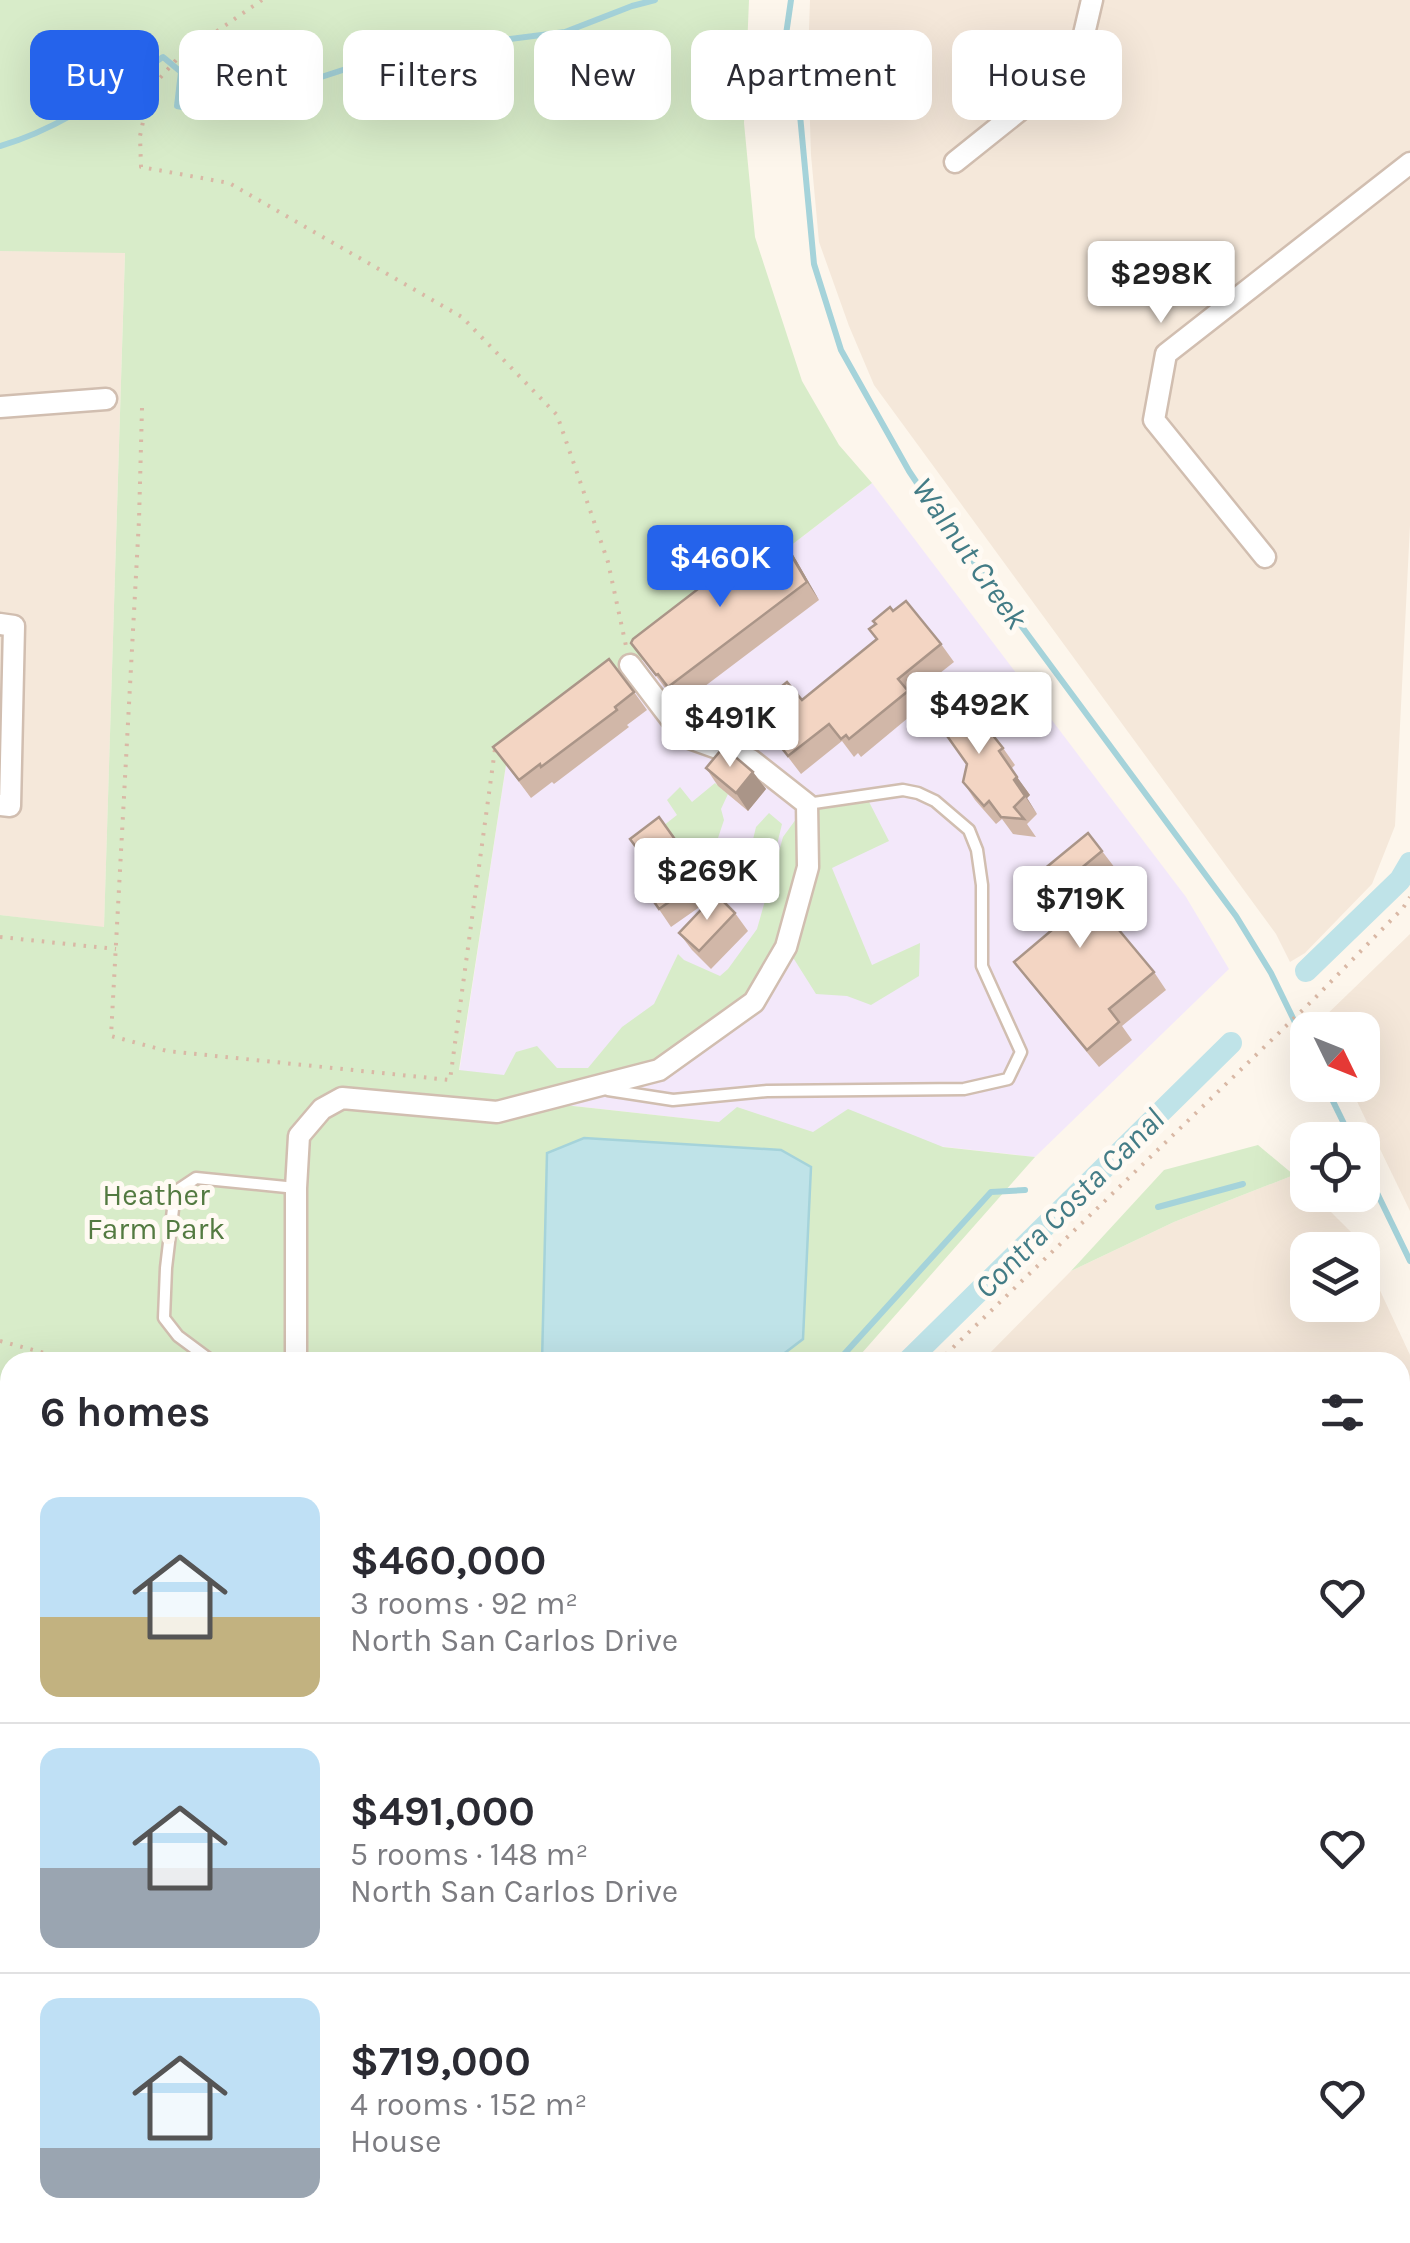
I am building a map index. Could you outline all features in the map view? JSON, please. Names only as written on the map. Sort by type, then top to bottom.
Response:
[{"type":"street","points":[[955,162],[1050,86],[1080,50],[1092,0]]},
{"type":"street","points":[[1264,557],[1154,420],[1166,354],[1410,163]]},
{"type":"street","points":[[0,406],[106,399]]},
{"type":"street","points":[[0,624],[14,626],[5,806]]},
{"type":"street","points":[[296,1352],[299,1136],[322,1109],[342,1098],[497,1112],[658,1070],[754,1002],[786,946],[808,867],[807,804],[752,760],[684,736],[630,665]]},
{"type":"lane","points":[[592,1087],[673,1100],[760,1091],[964,1090],[1008,1079],[1021,1052],[982,966],[982,885],[978,850],[969,830],[935,801],[902,790],[807,804]]},
{"type":"lane","points":[[200,1352],[178,1336],[164,1318],[174,1192],[196,1178],[296,1188]]},
{"type":"path","points":[[262,0],[178,58],[150,89],[140,136],[141,167],[229,183],[462,318],[558,414],[608,562],[630,665]]},
{"type":"path","points":[[142,408],[111,1036],[167,1051],[450,1080],[494,750]]},
{"type":"path","points":[[948,1352],[1314,1000],[1410,897]]},
{"type":"path","points":[[0,937],[116,948]]},
{"type":"path","points":[[0,1341],[41,1352]]},
{"type":"shaded area","points":[[810,0],[1410,0],[1410,525],[1395,826],[1372,884],[1305,953],[1290,962],[1276,934],[874,385],[849,326],[819,242],[810,120],[932,120],[932,30],[809,30]]},
{"type":"shaded area","points":[[0,251],[125,252],[104,928],[0,915]]},
{"type":"shaded area","points":[[872,483],[1186,897],[1229,969],[1035,1157],[456,1093],[506,765]]},
{"type":"shaded area","points":[[1410,934],[1410,1211],[1380,1149],[1380,1122],[1367,1122],[1357,1102],[1380,1102],[1380,1012],[1329,1012]]},
{"type":"shaded area","points":[[1290,1177],[1290,1212],[1331,1212],[1351,1232],[1290,1232],[1290,1322],[1380,1322],[1380,1291],[1409,1352],[991,1352],[1071,1271],[1174,1222]]},
{"type":"green space","name":"Heather Farm Park","points":[[0,0],[749,0],[748,30],[691,30],[691,120],[744,120],[755,237],[802,381],[839,445],[872,483],[506,765],[459,1070],[504,1075],[516,1052],[537,1046],[557,1068],[588,1068],[622,1027],[654,1004],[678,954],[720,976],[728,969],[757,929],[783,837],[807,804],[865,794],[889,841],[832,868],[872,965],[920,943],[919,976],[871,1005],[847,996],[816,994],[787,948],[754,1002],[659,1070],[559,1097],[564,1105],[719,1122],[737,1107],[813,1132],[848,1109],[943,1147],[1035,1157],[863,1352],[0,1352],[0,915],[104,927],[125,253],[0,251]]},
{"type":"green space","points":[[715,783],[728,794],[721,809],[724,820],[716,844],[694,864],[663,826],[677,815],[667,800],[680,787],[692,802]]},
{"type":"green space","points":[[769,813],[782,824],[766,890],[757,888],[742,860],[750,852],[756,827]]},
{"type":"green space","points":[[1258,1145],[1290,1172],[1290,1177],[1174,1222],[1071,1271],[1164,1170]]},
{"type":"water","points":[[584,1138],[781,1150],[811,1167],[803,1339],[786,1352],[542,1352],[547,1153]]},
{"type":"building","points":[[776,529],[807,582],[668,687],[631,643],[633,639]]},
{"type":"building","points":[[906,601],[941,644],[898,679],[908,691],[849,739],[846,735],[841,739],[829,724],[788,756],[752,710],[787,682],[802,700],[877,639],[869,629],[876,624],[873,621],[890,607],[893,611]]},
{"type":"building","points":[[609,659],[634,692],[615,707],[617,710],[519,780],[493,747]]},
{"type":"building","points":[[953,689],[984,732],[987,728],[1003,748],[999,751],[1025,796],[1014,807],[1024,819],[1001,817],[989,801],[984,806],[963,782],[967,764],[928,709]]},
{"type":"building","points":[[721,750],[753,772],[736,793],[706,768]]},
{"type":"building","points":[[659,817],[689,859],[719,867],[659,909],[648,893],[662,882],[630,839]]},
{"type":"building","points":[[1088,833],[1102,851],[1073,875],[1154,972],[1109,1009],[1119,1022],[1087,1050],[1014,962],[1059,924],[1026,884]]},
{"type":"building","points":[[716,894],[735,913],[699,951],[679,933]]},
{"type":"waterway","points":[[0,146],[64,119],[163,57],[181,72],[177,106],[219,114],[242,95],[312,80],[392,54],[565,32],[655,0]]},
{"type":"waterway","name":"Walnut Creek","points":[[791,0],[781,69],[800,115],[814,264],[841,350],[931,504],[1236,916],[1290,1012]]},
{"type":"waterway","name":"Contra Costa Canal","points":[[1306,971],[1400,880],[1410,863]]},
{"type":"waterway","name":"Contra Costa Canal","points":[[917,1352],[1231,1043]]},
{"type":"waterway","name":"Walnut Creek","points":[[1333,1102],[1343,1122]]},
{"type":"waterway","points":[[1158,1207],[1243,1184]]},
{"type":"waterway","points":[[846,1352],[991,1192],[1025,1190]]},
{"type":"waterway","name":"Walnut Creek","points":[[1380,1199],[1410,1261]]}]
